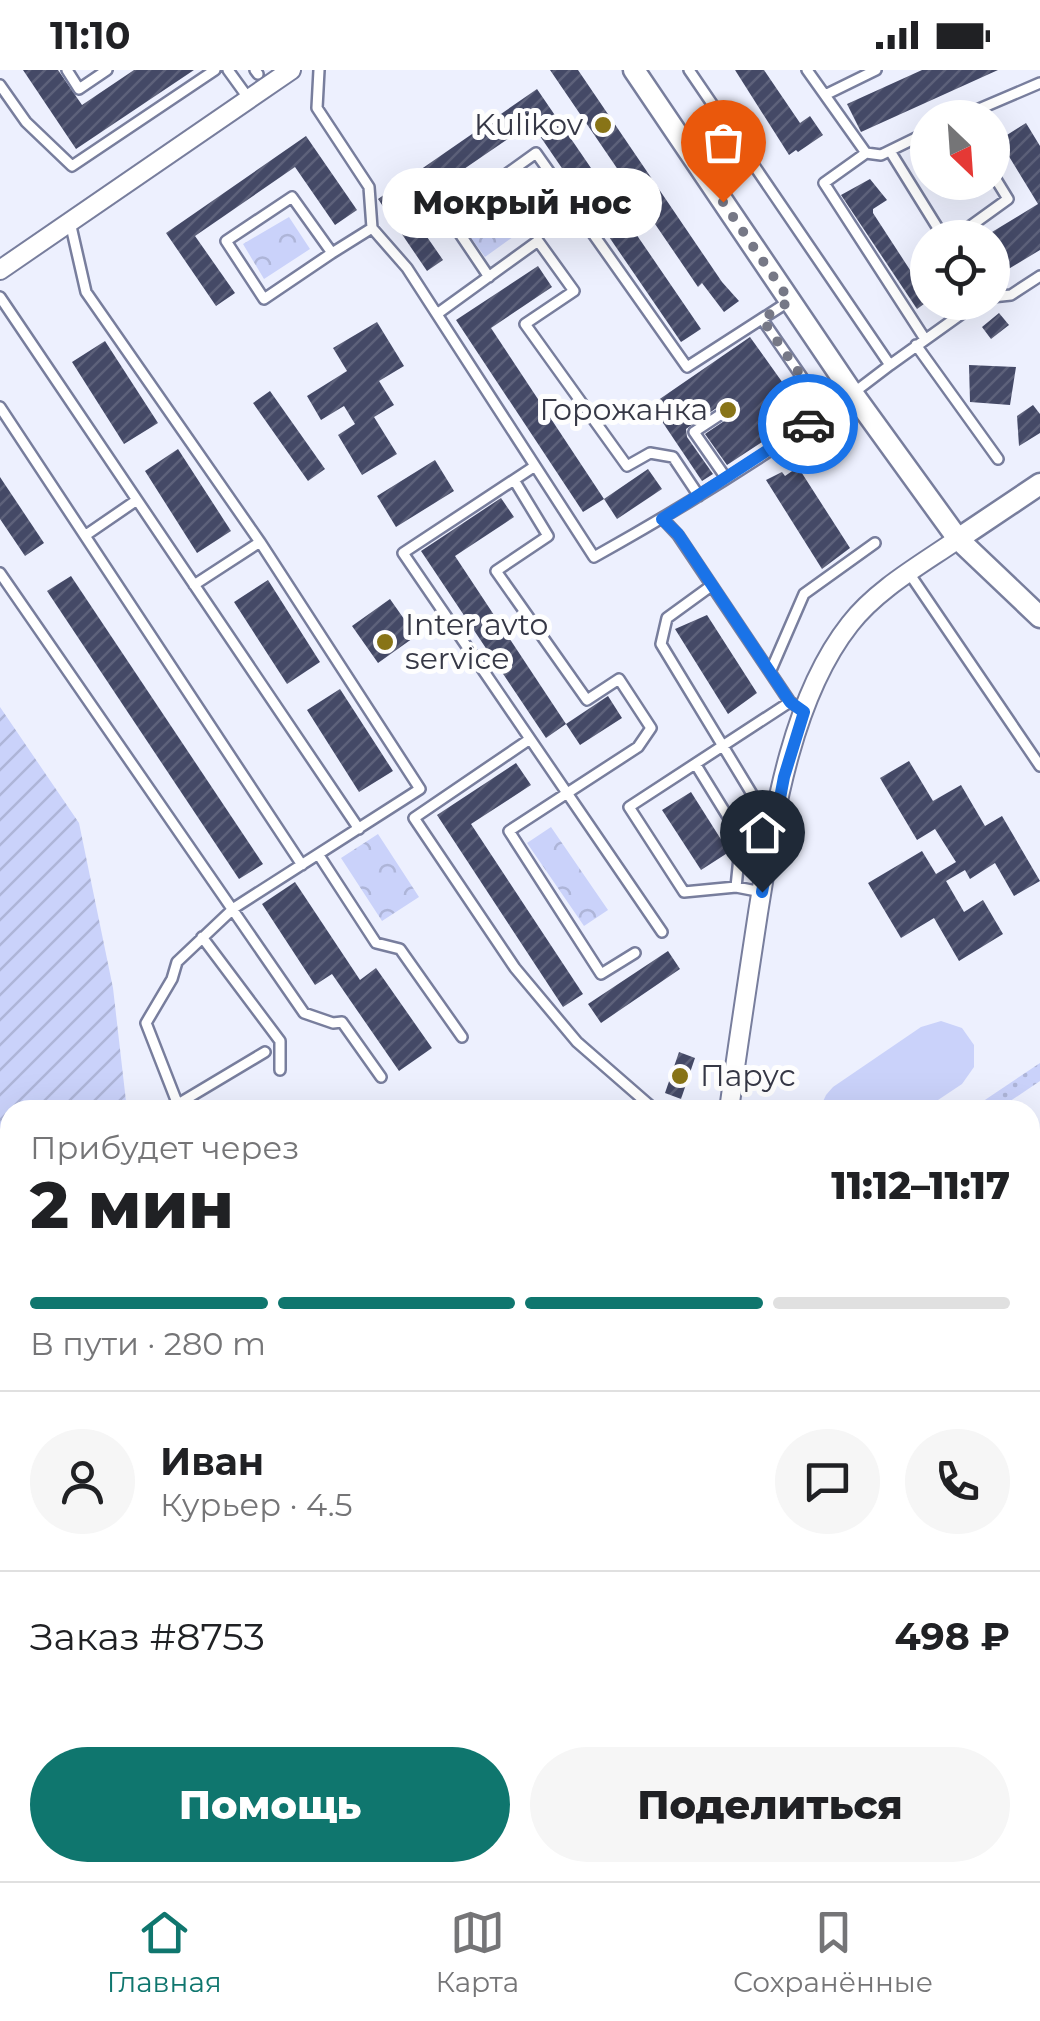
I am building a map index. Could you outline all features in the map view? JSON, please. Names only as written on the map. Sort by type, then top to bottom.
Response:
[{"type":"street","points":[[0,270],[291,70]]},
{"type":"street","points":[[634,70],[853,394],[958,540],[1040,617]]},
{"type":"street","points":[[731,1100],[762,892],[797,707],[851,622],[909,574],[1040,484]]},
{"type":"lane","points":[[67,70],[79,89],[107,70]]},
{"type":"lane","points":[[0,85],[26,122],[72,166],[215,70]]},
{"type":"lane","points":[[228,70],[249,99]]},
{"type":"lane","points":[[319,70],[317,108],[369,187],[372,228],[407,268],[594,556],[699,496],[853,394],[952,320]]},
{"type":"lane","points":[[689,70],[890,365]]},
{"type":"lane","points":[[807,70],[866,153]]},
{"type":"lane","points":[[824,95],[876,70]]},
{"type":"lane","points":[[1000,100],[1040,83]]},
{"type":"lane","points":[[910,141],[881,155],[866,153],[824,183],[998,459]]},
{"type":"lane","points":[[890,151],[933,220]]},
{"type":"lane","points":[[488,277],[448,216],[536,153],[686,368],[790,301]]},
{"type":"lane","points":[[332,253],[292,197],[226,241],[264,299],[372,228]]},
{"type":"lane","points":[[979,220],[1007,200]]},
{"type":"lane","points":[[70,222],[86,292],[260,542],[420,789],[234,908],[177,962],[172,980],[146,1023],[171,1100]]},
{"type":"lane","points":[[436,314],[538,241],[574,291],[524,324],[627,466],[650,452],[673,457],[699,496]]},
{"type":"lane","points":[[1010,295],[1040,276]]},
{"type":"lane","points":[[0,297],[360,829]]},
{"type":"lane","points":[[762,319],[826,412]]},
{"type":"lane","points":[[0,406],[302,865]]},
{"type":"lane","points":[[726,478],[694,432],[732,407]]},
{"type":"lane","points":[[535,466],[403,553],[662,932]]},
{"type":"lane","points":[[514,480],[548,536],[496,571],[587,700],[619,680],[650,728],[638,748],[510,832],[602,974],[635,953]]},
{"type":"lane","points":[[86,535],[137,500]]},
{"type":"lane","points":[[662,519],[678,534],[797,707],[724,747],[629,808],[684,892],[736,888],[762,892]]},
{"type":"lane","points":[[194,585],[260,542]]},
{"type":"lane","points":[[771,670],[804,594],[875,542]]},
{"type":"lane","points":[[0,574],[304,1013],[342,1022],[381,1078]]},
{"type":"lane","points":[[909,574],[1040,766]]},
{"type":"lane","points":[[711,586],[666,618],[660,644],[752,794]]},
{"type":"lane","points":[[530,739],[414,818],[515,968],[577,1042],[644,1100]]},
{"type":"lane","points":[[696,765],[742,838],[736,888]]},
{"type":"lane","points":[[320,856],[376,943],[400,950],[462,1038]]},
{"type":"lane","points":[[202,937],[280,1042],[280,1070]]},
{"type":"lane","points":[[185,1100],[265,1052]]},
{"type":"green space","points":[[510,192],[531,224],[485,257],[459,221]]},
{"type":"green space","points":[[289,217],[310,249],[264,279],[243,244]]},
{"type":"green space","points":[[0,707],[79,823],[113,988],[126,1100],[0,1100]]},
{"type":"green space","points":[[551,827],[608,910],[584,926],[527,843]]},
{"type":"green space","points":[[378,834],[419,897],[382,921],[341,858]]},
{"type":"green space","points":[[941,1021],[962,1028],[974,1045],[974,1067],[962,1084],[938,1100],[824,1100],[833,1087],[921,1027]]},
{"type":"green space","points":[[1040,1063],[1040,1081],[1012,1100],[985,1100]]},
{"type":"building","points":[[23,70],[58,70],[82,105],[134,70],[194,70],[76,149]]},
{"type":"building","points":[[550,70],[578,70],[722,282],[739,301],[724,312],[702,283],[698,287]]},
{"type":"building","points":[[735,70],[764,70],[800,123],[810,116],[823,135],[789,155]]},
{"type":"building","points":[[922,70],[998,70],[932,100],[910,100],[910,110],[861,132],[847,104]]},
{"type":"building","points":[[537,89],[701,329],[681,342],[531,123],[407,208],[443,260],[427,271],[378,199]]},
{"type":"building","points":[[1026,123],[1040,146],[1040,250],[1010,268],[1010,221],[1038,204],[1010,158],[1010,133]]},
{"type":"building","points":[[306,136],[357,210],[335,225],[295,167],[195,236],[235,293],[216,306],[166,233]]},
{"type":"building","points":[[870,179],[887,200],[873,213],[910,270],[910,298],[841,195]]},
{"type":"building","points":[[538,266],[552,287],[491,328],[604,499],[583,512],[456,320]]},
{"type":"building","points":[[990,320],[1005,320],[1009,325],[991,339],[982,327]]},
{"type":"building","points":[[377,322],[404,366],[379,381],[394,405],[374,417],[397,454],[362,475],[338,435],[355,424],[344,406],[321,420],[307,396],[347,371],[333,348]]},
{"type":"building","name":"Горожанка","points":[[750,337],[805,414],[727,465],[705,434],[739,411],[738,402],[728,400],[686,429],[687,437],[713,474],[702,481],[651,405]]},
{"type":"building","points":[[105,341],[158,423],[124,444],[72,362]]},
{"type":"building","points":[[969,365],[1016,367],[1010,405],[970,402]]},
{"type":"building","points":[[270,391],[325,469],[308,481],[253,403]]},
{"type":"building","points":[[1033,405],[1040,414],[1040,433],[1019,446],[1017,416]]},
{"type":"building","points":[[178,449],[231,531],[197,553],[145,471]]},
{"type":"building","points":[[435,460],[454,491],[396,527],[377,496]]},
{"type":"building","points":[[798,467],[850,548],[822,569],[766,480],[782,472],[785,476]]},
{"type":"building","points":[[648,469],[662,489],[617,519],[604,499]]},
{"type":"building","points":[[0,477],[44,543],[25,556],[0,519]]},
{"type":"building","points":[[501,498],[514,517],[455,556],[566,724],[546,738],[421,551]]},
{"type":"building","points":[[71,576],[263,864],[239,879],[47,591]]},
{"type":"building","points":[[268,580],[320,662],[287,684],[234,602]]},
{"type":"building","points":[[390,599],[416,636],[378,663],[352,626]]},
{"type":"building","points":[[707,615],[757,693],[728,714],[675,629]]},
{"type":"building","points":[[340,689],[393,771],[359,792],[307,710]]},
{"type":"building","points":[[608,696],[622,718],[580,745],[566,724]]},
{"type":"building","points":[[909,761],[933,801],[961,785],[985,826],[1002,816],[1040,881],[1014,896],[995,863],[970,879],[965,870],[946,881],[964,912],[983,900],[1003,934],[959,961],[934,918],[901,938],[868,883],[922,851],[936,874],[956,862],[935,829],[917,840],[880,778]]},
{"type":"building","points":[[516,763],[531,785],[471,824],[583,994],[563,1007],[437,815]]},
{"type":"building","points":[[691,792],[729,852],[701,870],[662,810]]},
{"type":"building","points":[[295,882],[360,980],[376,968],[432,1048],[399,1071],[332,974],[315,985],[262,904]]},
{"type":"building","points":[[668,951],[680,969],[601,1023],[588,1004]]},
{"type":"building","name":"Парус","points":[[679,1052],[695,1058],[681,1099],[665,1093]]},
{"type":"way so far","points":[[723,202],[790,301],[762,319],[826,412],[808,424]]},
{"type":"place","name":"Kulikov","points":[[603,125]]},
{"type":"place","name":"Мокрый нос","points":[[723,202]]},
{"type":"place","name":"Горожанка","points":[[728,410]]},
{"type":"place","name":"Inter avto service","points":[[385,642]]},
{"type":"place","name":"Парус","points":[[680,1076]]},
{"type":"route","points":[[762,892],[784,777],[804,712],[790,702],[678,534],[662,519],[808,424]]}]
